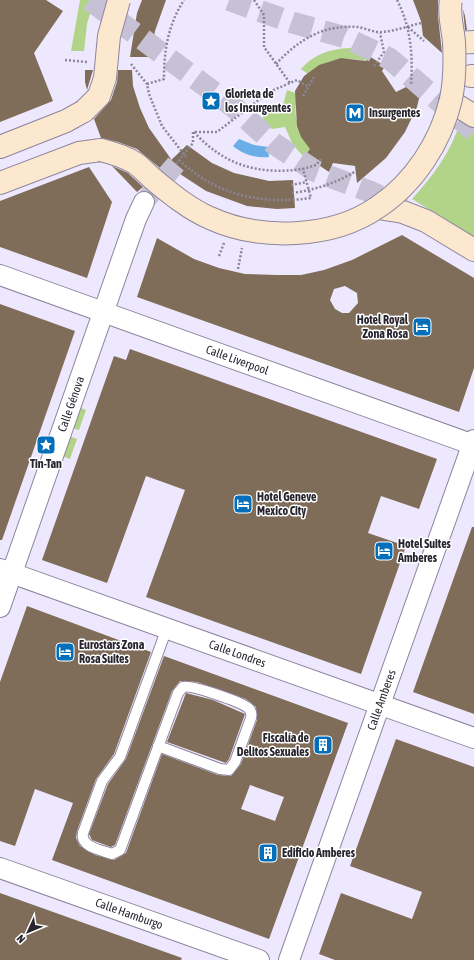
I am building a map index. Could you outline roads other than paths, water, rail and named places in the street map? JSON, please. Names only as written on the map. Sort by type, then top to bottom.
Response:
[{"type":"main road","points":[[0,147],[66,121],[84,111],[99,96],[105,78],[108,36],[119,0]]},
{"type":"main road","points":[[0,184],[79,153],[101,150],[120,155],[136,163],[179,200],[209,218],[241,230],[271,234],[309,232],[332,228],[378,208],[403,186],[422,163],[441,130],[464,109],[467,76],[466,42],[451,0]]},
{"type":"main road","points":[[378,208],[403,212],[426,221],[474,250]]},
{"type":"street","name":"Calle Génova","points":[[0,607],[6,571],[104,313],[136,219],[144,202]]},
{"type":"street","name":"Calle Liverpool","points":[[0,275],[473,443]]},
{"type":"street","name":"Calle Amberes","points":[[289,960],[473,443]]},
{"type":"street","name":"Calle Londres","points":[[6,571],[474,738]]},
{"type":"street","name":"Calle Hamburgo","points":[[0,868],[258,960]]},
{"type":"lane","points":[[158,746],[220,769],[230,770],[235,762],[251,718],[250,711],[246,706],[190,685],[183,686],[178,693],[158,746],[120,850],[112,854],[86,843],[82,837],[83,833],[102,781],[120,757],[167,628]]},
{"type":"water","points":[[239,139],[254,145],[268,147],[269,157],[259,157],[241,152],[233,146]]},
{"type":"tunnel","points":[[90,0],[235,108],[273,143],[315,171],[371,192],[403,208]]},
{"type":"tunnel","points":[[229,0],[294,23],[344,37],[390,59],[474,131]]},
{"type":"tunnel","points":[[144,202],[176,164]]},
{"type":"place","name":"Glorieta de los Insurgentes","points":[[211,101]]},
{"type":"place","name":"Insurgentes","points":[[355,113]]},
{"type":"place","name":"Hotel Royal Zona Rosa","points":[[422,327]]},
{"type":"place","name":"Tin-Tan","points":[[46,445]]},
{"type":"place","name":"Hotel Geneve Mexico City","points":[[243,504]]},
{"type":"place","name":"Hotel Suites Amberes","points":[[384,551]]},
{"type":"place","name":"Eurostars Zona Rosa Suites","points":[[65,652]]},
{"type":"place","name":"Fiscalía de Delitos Sexuales","points":[[323,745]]},
{"type":"place","name":"Edificio Amberes","points":[[268,853]]}]
